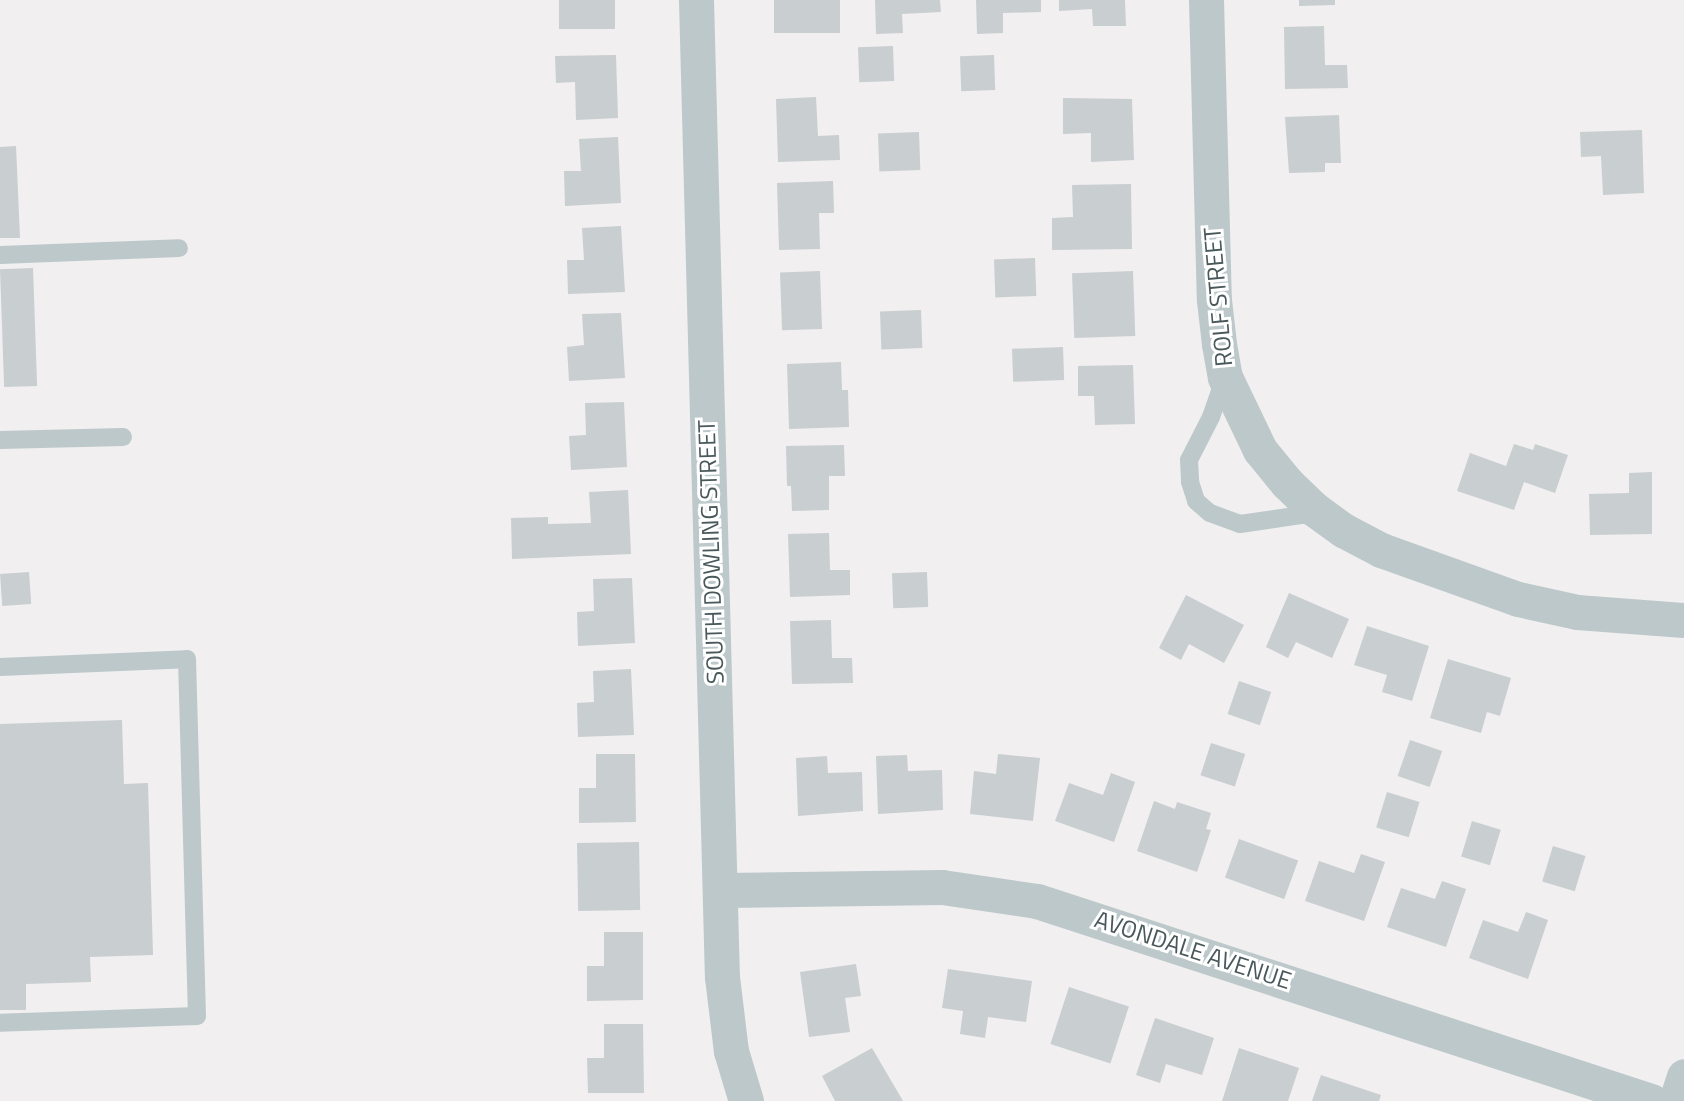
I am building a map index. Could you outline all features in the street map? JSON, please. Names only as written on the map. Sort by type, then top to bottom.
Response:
[{"type":"street","name":"SOUTH DOWLING STREET","points":[[696,0],[725,1007],[731,1051],[746,1101]]},
{"type":"street","name":"ROLF STREET","points":[[1206,0],[1214,300],[1225,377],[1260,450],[1287,483],[1314,509],[1343,530],[1381,550],[1518,598],[1588,613],[1684,620]]},
{"type":"street","name":"AVONDALE AVENUE","points":[[720,890],[942,887],[1037,901],[1651,1101]]},
{"type":"street","points":[[1676,1101],[1684,1076]]},
{"type":"lane","points":[[0,255],[179,248]]},
{"type":"lane","points":[[1225,377],[1211,417],[1189,460],[1190,482],[1196,501],[1210,513],[1240,524],[1302,514],[1314,509]]},
{"type":"lane","points":[[0,440],[123,437]]},
{"type":"lane","points":[[0,667],[187,659],[197,1016],[0,1023]]},
{"type":"building","points":[[559,0],[615,0],[615,29],[559,29]]},
{"type":"building","points":[[774,0],[840,0],[840,33],[774,33]]},
{"type":"building","points":[[875,0],[940,0],[941,12],[902,14],[903,33],[876,34]]},
{"type":"building","points":[[976,0],[1041,0],[1041,12],[1003,13],[1003,33],[977,34]]},
{"type":"building","points":[[1059,0],[1125,0],[1126,26],[1093,26],[1092,9],[1059,11]]},
{"type":"building","points":[[1299,0],[1335,0],[1335,5],[1299,6]]},
{"type":"building","points":[[1324,26],[1325,65],[1347,65],[1348,88],[1285,89],[1284,27]]},
{"type":"building","points":[[893,46],[894,81],[859,82],[858,47]]},
{"type":"building","points":[[616,55],[618,118],[576,120],[575,82],[556,83],[555,56]]},
{"type":"building","points":[[994,55],[995,90],[961,91],[960,56]]},
{"type":"building","points":[[816,97],[818,136],[839,135],[840,160],[778,162],[776,99]]},
{"type":"building","points":[[1063,98],[1132,99],[1134,160],[1091,162],[1091,133],[1063,134]]},
{"type":"building","points":[[1339,115],[1341,163],[1325,163],[1325,172],[1289,173],[1285,117]]},
{"type":"building","points":[[1642,130],[1644,193],[1603,195],[1601,156],[1581,157],[1580,132]]},
{"type":"building","points":[[919,132],[920,170],[879,171],[878,133]]},
{"type":"building","points":[[618,137],[621,203],[565,206],[564,171],[581,171],[579,139]]},
{"type":"building","points":[[16,146],[20,238],[0,238],[0,147]]},
{"type":"building","points":[[833,181],[834,213],[819,213],[820,249],[779,250],[777,183]]},
{"type":"building","points":[[1131,184],[1132,249],[1052,250],[1052,218],[1073,217],[1072,185]]},
{"type":"building","points":[[621,226],[625,292],[568,294],[567,260],[584,260],[582,228]]},
{"type":"building","points":[[1035,258],[1036,296],[995,297],[994,259]]},
{"type":"building","points":[[33,268],[37,386],[4,387],[0,269]]},
{"type":"building","points":[[820,271],[822,329],[782,330],[780,272]]},
{"type":"building","points":[[1133,271],[1135,336],[1074,338],[1072,273]]},
{"type":"building","points":[[921,310],[922,348],[881,349],[880,311]]},
{"type":"building","points":[[621,313],[625,378],[569,381],[567,347],[584,345],[582,314]]},
{"type":"building","points":[[1063,347],[1064,380],[1013,382],[1012,349]]},
{"type":"building","points":[[841,362],[842,390],[848,390],[849,427],[789,429],[787,364]]},
{"type":"building","points":[[1133,365],[1135,424],[1095,425],[1094,396],[1078,396],[1078,366]]},
{"type":"building","points":[[624,402],[627,467],[571,470],[569,436],[586,435],[585,403]]},
{"type":"building","points":[[1514,444],[1533,450],[1535,444],[1568,455],[1555,493],[1524,482],[1514,510],[1457,491],[1470,453],[1506,466]]},
{"type":"building","points":[[844,445],[845,476],[829,476],[829,510],[792,511],[791,486],[787,486],[786,446]]},
{"type":"building","points":[[1652,472],[1652,534],[1590,535],[1589,494],[1629,493],[1629,473]]},
{"type":"building","points":[[628,490],[631,554],[512,559],[511,518],[548,517],[548,524],[591,523],[589,492]]},
{"type":"building","points":[[829,533],[830,570],[850,570],[850,595],[790,597],[788,534]]},
{"type":"building","points":[[29,572],[31,604],[2,606],[0,574]]},
{"type":"building","points":[[927,572],[928,607],[893,608],[892,573]]},
{"type":"building","points":[[632,578],[635,643],[578,646],[577,612],[594,611],[593,579]]},
{"type":"building","points":[[1289,593],[1349,619],[1332,658],[1296,642],[1288,658],[1266,647]]},
{"type":"building","points":[[1186,595],[1244,625],[1224,663],[1189,644],[1181,660],[1159,648]]},
{"type":"building","points":[[831,620],[832,658],[852,658],[853,683],[792,684],[790,621]]},
{"type":"building","points":[[1367,626],[1429,646],[1412,701],[1382,692],[1387,675],[1354,665]]},
{"type":"building","points":[[1448,659],[1511,678],[1500,716],[1487,712],[1481,733],[1430,718]]},
{"type":"building","points":[[631,669],[634,735],[578,737],[577,703],[594,702],[593,671]]},
{"type":"building","points":[[1239,681],[1271,692],[1260,725],[1228,714]]},
{"type":"building","points":[[122,720],[124,784],[148,783],[153,955],[90,957],[91,982],[26,984],[26,1010],[0,1010],[0,724]]},
{"type":"building","points":[[1410,740],[1442,751],[1430,787],[1398,776]]},
{"type":"building","points":[[1211,743],[1245,754],[1235,786],[1200,775]]},
{"type":"building","points":[[596,754],[635,754],[636,822],[579,823],[579,788],[596,788]]},
{"type":"building","points":[[998,754],[1040,758],[1033,821],[970,814],[974,771],[996,774]]},
{"type":"building","points":[[907,755],[908,771],[942,770],[943,810],[878,814],[876,756]]},
{"type":"building","points":[[827,756],[828,773],[862,772],[863,811],[798,816],[796,758]]},
{"type":"building","points":[[1111,773],[1135,782],[1114,842],[1055,821],[1069,783],[1103,795]]},
{"type":"building","points":[[1387,792],[1420,802],[1409,837],[1376,827]]},
{"type":"building","points":[[1154,801],[1175,809],[1177,802],[1211,813],[1206,829],[1211,830],[1197,872],[1137,851]]},
{"type":"building","points":[[1472,821],[1501,830],[1490,865],[1461,856]]},
{"type":"building","points":[[1239,839],[1298,861],[1284,899],[1225,878]]},
{"type":"building","points":[[639,842],[640,910],[578,911],[577,843]]},
{"type":"building","points":[[1553,846],[1586,856],[1575,891],[1542,881]]},
{"type":"building","points":[[1361,854],[1385,862],[1364,921],[1305,901],[1319,861],[1354,873]]},
{"type":"building","points":[[1442,881],[1466,889],[1446,947],[1387,927],[1401,888],[1435,899]]},
{"type":"building","points":[[1526,912],[1548,920],[1528,979],[1469,958],[1483,920],[1518,932]]},
{"type":"building","points":[[604,932],[643,932],[643,1000],[587,1001],[587,966],[604,966]]},
{"type":"building","points":[[856,964],[861,996],[845,998],[850,1032],[809,1037],[800,972]]},
{"type":"building","points":[[948,969],[1032,981],[1026,1022],[988,1017],[985,1038],[960,1034],[963,1011],[942,1008]]},
{"type":"building","points":[[1069,987],[1129,1006],[1110,1064],[1050,1044]]},
{"type":"building","points":[[1155,1018],[1214,1038],[1202,1075],[1166,1064],[1160,1083],[1136,1075]]},
{"type":"building","points":[[604,1024],[643,1024],[644,1093],[588,1093],[587,1058],[604,1058]]},
{"type":"building","points":[[872,1048],[903,1101],[835,1101],[822,1076]]},
{"type":"building","points":[[1239,1048],[1299,1068],[1288,1101],[1222,1101]]},
{"type":"building","points":[[1321,1075],[1381,1095],[1379,1101],[1312,1101]]}]
